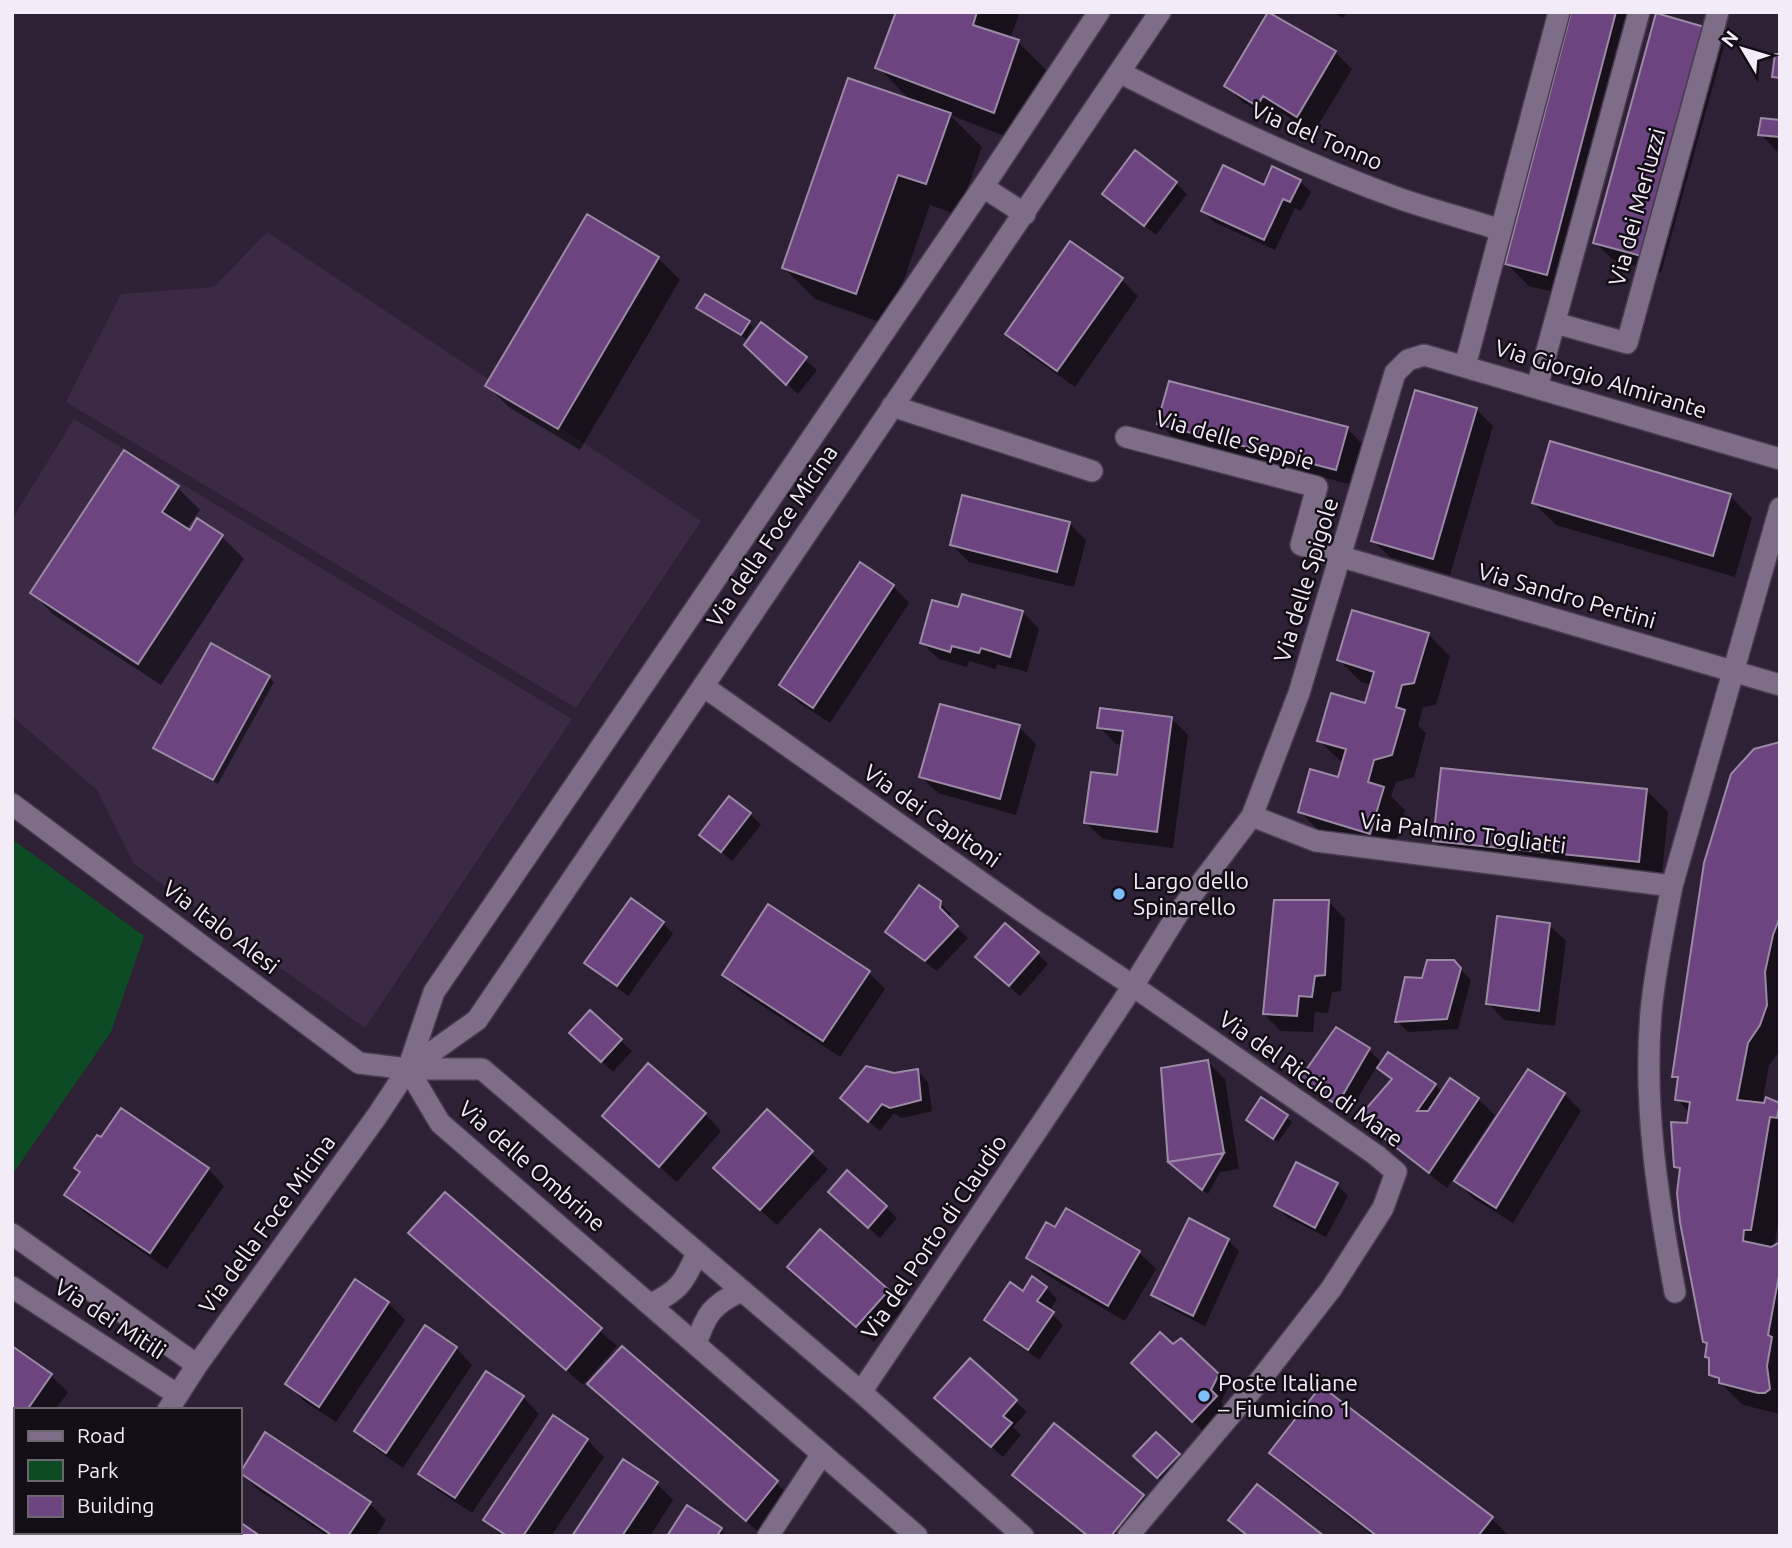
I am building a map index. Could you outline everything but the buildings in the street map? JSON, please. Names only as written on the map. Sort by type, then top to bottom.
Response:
[{"type":"street","name":"Via della Foce Micina","points":[[173,1402],[408,1069],[434,992],[983,187],[1099,12]]},
{"type":"street","name":"Via della Foce Micina","points":[[408,1069],[477,1020],[1160,12]]},
{"type":"street","points":[[1465,366],[1559,12]]},
{"type":"street","points":[[1538,387],[1639,12]]},
{"type":"street","name":"Via dei Merluzzi","points":[[1555,323],[1627,343],[1718,12]]},
{"type":"street","name":"Via del Tonno","points":[[1119,72],[1306,162],[1400,199],[1501,230]]},
{"type":"street","points":[[983,187],[1025,214]]},
{"type":"street","name":"Via Giorgio Almirante","points":[[1408,360],[1424,355],[1780,459]]},
{"type":"street","name":"Via delle Spigole","points":[[1252,816],[1299,693],[1395,373],[1408,360]]},
{"type":"street","points":[[892,406],[1092,471]]},
{"type":"street","name":"Via delle Seppie","points":[[1126,437],[1317,487],[1301,545],[1339,558]]},
{"type":"street","points":[[1675,1292],[1659,1206],[1649,1072],[1651,1012],[1659,948],[1672,886],[1780,508]]},
{"type":"street","name":"Via Sandro Pertini","points":[[1339,558],[1780,685]]},
{"type":"street","name":"Via dei Capitoni","points":[[703,686],[1035,921],[1133,986]]},
{"type":"street","name":"Via Italo Alesi","points":[[12,804],[359,1063],[408,1069]]},
{"type":"street","points":[[1133,986],[1178,912],[1252,816]]},
{"type":"street","name":"Via Palmiro Togliatti","points":[[1252,816],[1315,841],[1672,886]]},
{"type":"street","name":"Via del Porto di Claudio","points":[[861,1392],[1133,986]]},
{"type":"street","name":"Via del Riccio di Mare","points":[[1128,1536],[1261,1379],[1331,1289],[1383,1208],[1396,1172],[1376,1155],[1133,986]]},
{"type":"street","name":"Via delle Ombrine","points":[[408,1069],[482,1069],[861,1392],[1023,1536]]},
{"type":"street","name":"Via delle Ombrine","points":[[408,1069],[440,1123],[917,1536]]},
{"type":"street","points":[[12,1234],[197,1365]]},
{"type":"street","points":[[651,1304],[671,1295],[686,1279],[696,1253]]},
{"type":"street","name":"Via dei Mitili","points":[[12,1287],[173,1402]]},
{"type":"street","points":[[696,1344],[706,1317],[721,1300],[741,1291]]},
{"type":"street","points":[[768,1536],[822,1454]]},
{"type":"shaded area","points":[[267,232],[701,521],[576,708],[66,402],[121,294],[214,287]]},
{"type":"shaded area","points":[[74,419],[572,719],[365,1028],[134,864],[97,790],[12,716],[12,519]]},
{"type":"green space","points":[[12,839],[144,936],[111,1032],[12,1175]]},
{"type":"place","name":"Largo dello Spinarello","points":[[1119,894]]},
{"type":"place","name":"Poste Italiane – Fiumicino 1","points":[[1204,1396]]}]
